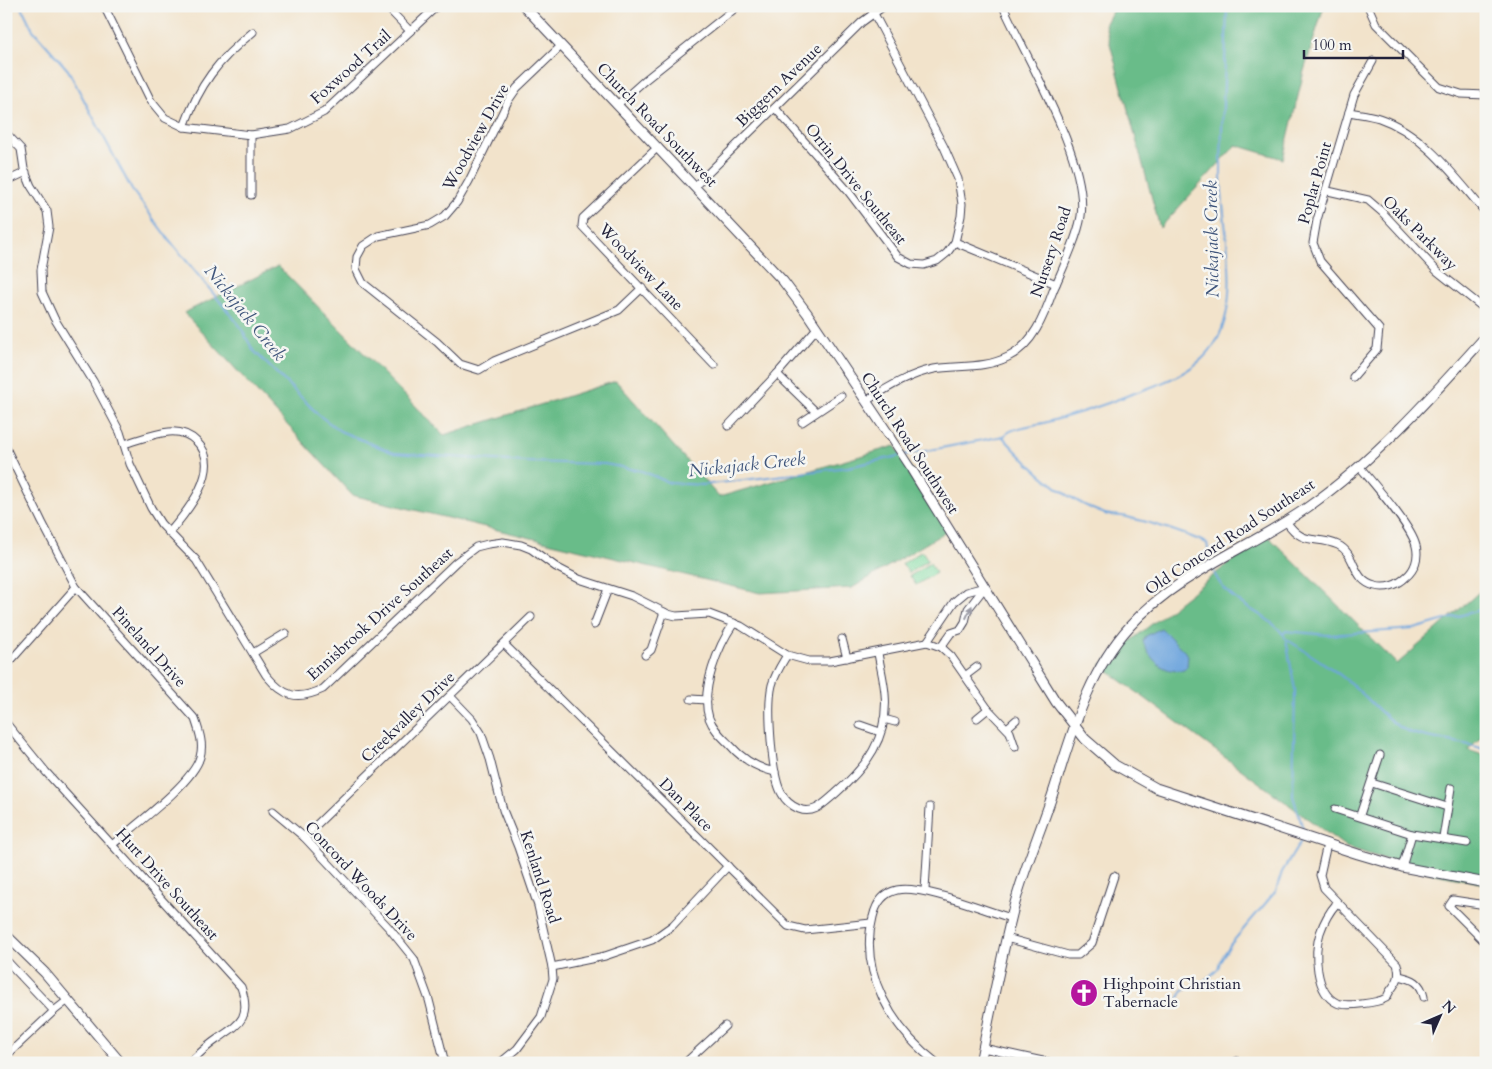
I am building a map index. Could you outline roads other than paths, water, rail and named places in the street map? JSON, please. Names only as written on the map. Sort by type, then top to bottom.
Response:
[{"type":"street","name":"Foxwood Trail","points":[[104,6],[151,100],[165,118],[184,128],[251,134],[290,129],[313,119],[336,102],[437,6]]},
{"type":"street","points":[[386,6],[410,31]]},
{"type":"street","points":[[617,105],[652,74],[738,6]]},
{"type":"street","name":"Biggern Avenue","points":[[695,186],[872,9],[884,6]]},
{"type":"street","name":"Nursery Road","points":[[866,401],[917,373],[948,367],[991,364],[1022,348],[1046,309],[1081,219],[1083,198],[1079,176],[1036,74],[1003,6]]},
{"type":"street","points":[[1368,6],[1376,24],[1439,86],[1460,94],[1486,95]]},
{"type":"street","name":"Church Road Southwest","points":[[527,7],[561,46],[695,186],[783,282],[817,328],[912,470],[1074,727],[1115,765],[1146,783],[1327,844],[1402,867],[1486,883]]},
{"type":"street","points":[[872,9],[954,168],[962,204],[955,242],[1056,284]]},
{"type":"street","points":[[184,128],[196,96],[211,71],[234,47],[253,32]]},
{"type":"street","name":"Woodview Drive","points":[[561,46],[517,88],[508,101],[470,181],[457,202],[444,216],[430,225],[378,236],[364,246],[357,257],[356,269],[363,283],[437,342],[460,364],[479,370],[494,361],[619,310],[642,288]]},
{"type":"street","name":"Poplar Point","points":[[1353,377],[1377,349],[1379,330],[1320,261],[1313,243],[1317,220],[1328,191],[1354,95],[1374,61]]},
{"type":"street","name":"Orrin Drive Southeast","points":[[775,108],[848,191],[898,257],[911,264],[931,264],[942,258],[955,242]]},
{"type":"street","points":[[1349,112],[1379,118],[1416,138],[1486,212]]},
{"type":"street","name":"Ennisbrook Drive Southeast","points":[[6,133],[21,149],[26,172],[47,211],[49,227],[41,270],[42,292],[54,318],[96,387],[120,432],[130,464],[151,508],[169,533],[196,560],[266,675],[285,692],[304,696],[323,689],[456,562],[476,547],[503,542],[521,545],[531,549],[556,567],[579,579],[608,589]]},
{"type":"street","points":[[251,134],[251,195]]},
{"type":"street","name":"Woodview Lane","points":[[658,148],[581,221],[586,230],[714,366]]},
{"type":"street","points":[[9,180],[26,172]]},
{"type":"street","name":"Oaks Parkway","points":[[1328,191],[1368,200],[1382,212],[1437,271],[1486,310]]},
{"type":"street","points":[[728,426],[817,328]]},
{"type":"street","name":"Old Concord Road Southeast","points":[[980,1063],[1011,918],[1074,727],[1092,681],[1118,640],[1154,603],[1199,572],[1286,521],[1323,496],[1359,466],[1484,343]]},
{"type":"street","points":[[777,374],[816,412]]},
{"type":"street","points":[[802,422],[841,396]]},
{"type":"street","points":[[124,444],[169,432],[179,433],[194,439],[205,454],[204,477],[199,493],[192,506],[169,533]]},
{"type":"street","name":"Pineland Drive","points":[[6,448],[76,587],[195,719],[202,745],[195,769],[174,791],[112,845]]},
{"type":"street","points":[[1286,521],[1296,535],[1304,539],[1338,545],[1351,558],[1358,574],[1373,586],[1383,588],[1402,581],[1414,567],[1417,557],[1414,538],[1359,466]]},
{"type":"street","points":[[6,666],[76,587]]},
{"type":"street","points":[[927,642],[940,621],[960,596],[966,592],[985,587]]},
{"type":"street","points":[[941,647],[951,633],[960,630],[965,622],[968,609],[985,587]]},
{"type":"street","points":[[594,625],[608,589],[632,596],[676,616],[701,613],[734,624],[787,655],[819,662],[878,653],[927,642],[941,647],[951,656],[988,709],[1007,728],[1014,738],[1015,747]]},
{"type":"street","points":[[645,655],[651,650],[664,612]]},
{"type":"street","name":"Creekvalley Drive","points":[[304,838],[531,617]]},
{"type":"street","points":[[940,621],[951,633]]},
{"type":"street","points":[[734,624],[719,648],[707,700],[707,709],[712,724],[729,744],[756,766],[775,772]]},
{"type":"street","points":[[253,653],[286,633]]},
{"type":"street","points":[[842,640],[847,658]]},
{"type":"street","name":"Dan Place","points":[[504,644],[788,926],[805,930],[871,923]]},
{"type":"street","points":[[787,655],[775,676],[770,698],[775,772],[778,787],[786,800],[798,808],[815,809],[864,766],[877,743],[884,719],[885,695],[878,653]]},
{"type":"street","points":[[965,676],[977,667]]},
{"type":"street","name":"Kenland Road","points":[[450,696],[472,719],[481,733],[490,759],[503,810],[524,862],[538,906],[552,967],[553,979],[541,1017],[532,1033],[517,1050],[500,1063]]},
{"type":"street","points":[[691,698],[707,700]]},
{"type":"street","points":[[977,718],[988,709]]},
{"type":"street","points":[[884,719],[895,722]]},
{"type":"street","points":[[1007,728],[1016,720]]},
{"type":"street","name":"Hurt Drive Southeast","points":[[6,722],[46,772],[241,987],[245,1007],[243,1017],[236,1028],[216,1040],[190,1063]]},
{"type":"street","points":[[860,725],[880,732]]},
{"type":"street","points":[[1360,815],[1380,755]]},
{"type":"street","points":[[1372,783],[1447,807]]},
{"type":"street","points":[[1443,838],[1451,788]]},
{"type":"street","points":[[925,890],[930,807]]},
{"type":"street","points":[[1336,809],[1360,815],[1412,834],[1467,843]]},
{"type":"street","name":"Concord Woods Drive","points":[[273,811],[304,838],[389,928],[414,959],[430,1000],[445,1063]]},
{"type":"street","points":[[1402,867],[1412,834]]},
{"type":"street","points":[[1327,844],[1320,875],[1324,888],[1397,964],[1399,976],[1397,984],[1386,997],[1343,1005],[1328,997],[1320,979],[1318,947],[1324,922],[1337,903]]},
{"type":"street","points":[[552,967],[606,956],[652,940],[673,925],[728,866]]},
{"type":"street","points":[[1006,938],[1068,955],[1078,955],[1092,943],[1114,876]]},
{"type":"street","points":[[937,1063],[892,1014],[875,981],[869,944],[871,923],[876,906],[884,895],[898,890],[925,890],[1011,918]]},
{"type":"street","points":[[1486,905],[1453,900],[1449,906],[1486,943]]},
{"type":"street","points":[[6,935],[68,1000],[121,1063]]},
{"type":"street","points":[[6,960],[54,1011]]},
{"type":"street","points":[[1399,976],[1418,982],[1422,987],[1424,997]]},
{"type":"street","points":[[6,1056],[68,1000]]},
{"type":"street","points":[[685,1063],[725,1026]]},
{"type":"street","points":[[983,1048],[1052,1063]]},
{"type":"water","points":[[1161,628],[1188,655],[1187,667],[1173,671],[1166,669],[1149,654],[1143,641],[1146,636]]},
{"type":"waterway","name":"Nickajack Creek","points":[[21,6],[33,30],[68,70],[132,190],[166,236],[240,326],[253,350],[320,416],[340,431],[394,453],[525,462],[605,464],[642,471],[670,483],[703,485],[848,467],[899,456]]},
{"type":"waterway","name":"Nickajack Creek","points":[[904,455],[1004,436],[1018,428],[1098,407],[1154,386],[1190,369],[1200,361],[1217,340],[1224,322],[1230,281],[1221,176],[1227,6]]},
{"type":"waterway","points":[[1002,436],[1036,470],[1076,500],[1105,514],[1124,516],[1147,522],[1207,543],[1210,560]]},
{"type":"waterway","points":[[1212,567],[1218,581],[1227,591],[1237,600],[1270,621],[1286,639],[1295,690],[1293,796],[1304,832]]},
{"type":"waterway","points":[[1283,634],[1286,631],[1328,635],[1414,629],[1486,608]]},
{"type":"waterway","points":[[1286,639],[1347,680],[1401,728],[1422,736],[1475,746],[1486,750]]},
{"type":"waterway","points":[[1174,1007],[1183,990],[1200,985],[1218,969],[1220,961],[1230,945],[1276,891],[1282,872],[1301,841]]},
{"type":"place","name":"Highpoint Christian Tabernacle","points":[[1084,993]]}]
